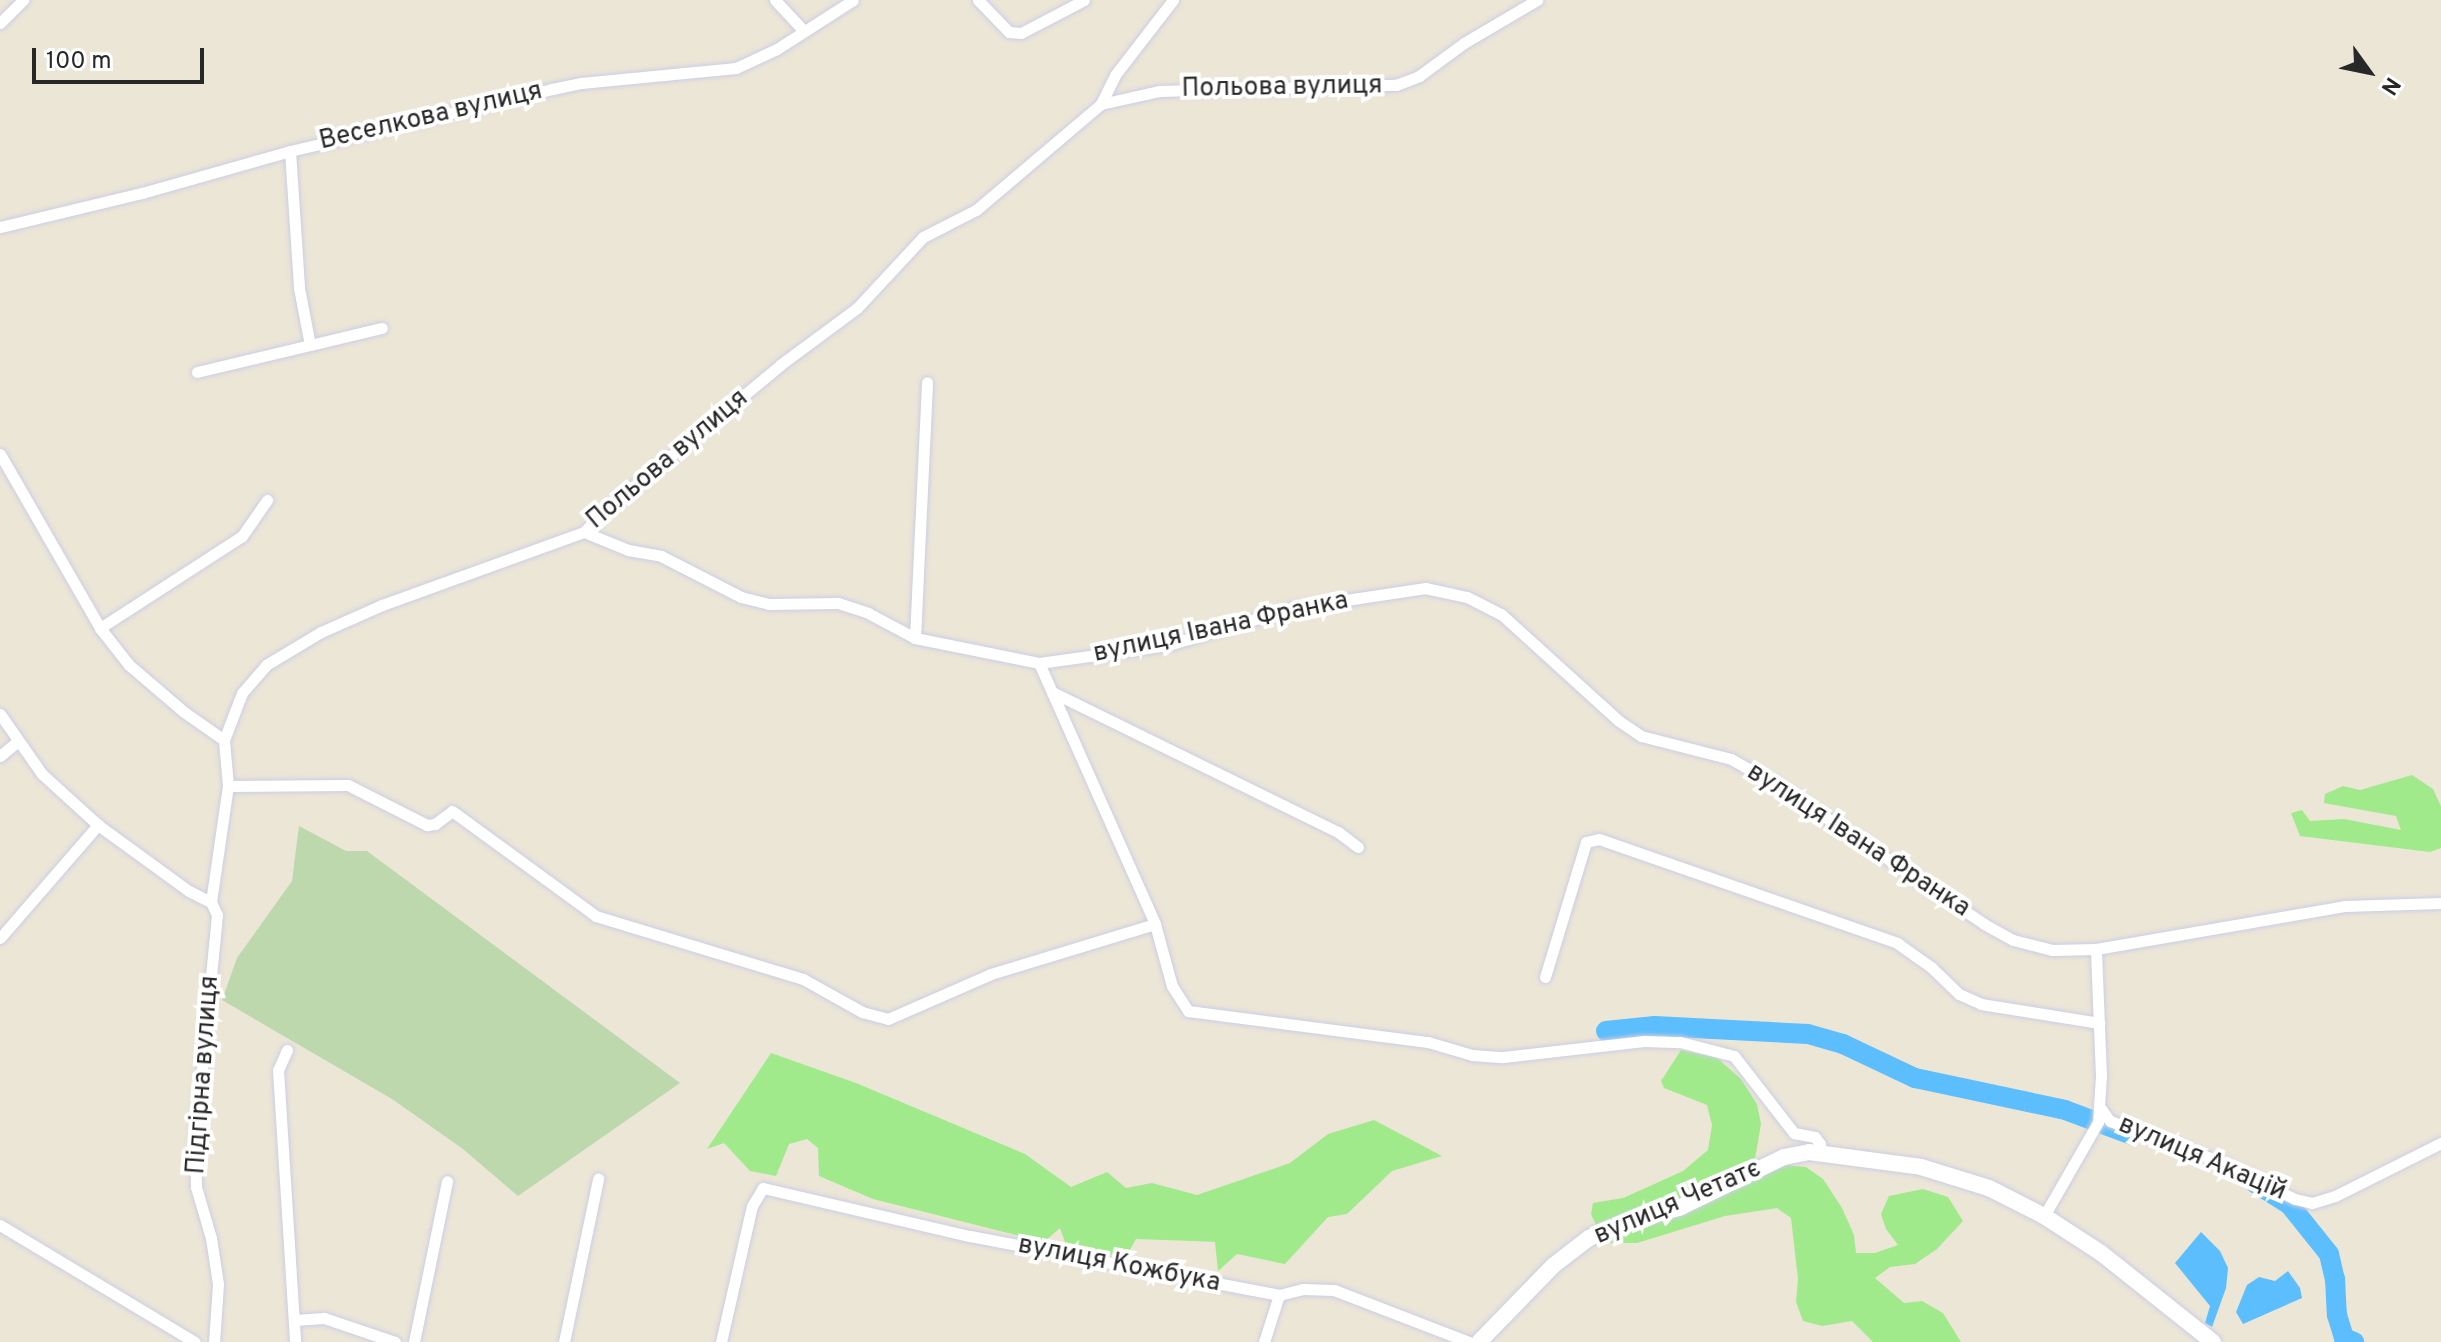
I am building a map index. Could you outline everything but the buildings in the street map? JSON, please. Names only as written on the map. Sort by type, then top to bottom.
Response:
[{"type":"street","points":[[0,23],[23,0]]},
{"type":"street","points":[[775,0],[804,31]]},
{"type":"street","name":"Веселкова вулиця","points":[[0,227],[142,193],[290,151],[581,83],[736,68],[777,49],[853,0]]},
{"type":"street","points":[[978,0],[1009,32],[1021,33],[1084,0]]},
{"type":"street","name":"Польова вулиця","points":[[211,902],[228,786],[224,740],[242,693],[266,665],[321,632],[382,605],[584,532],[602,513],[780,365],[857,308],[923,237],[976,210],[1101,104],[1115,75],[1173,0]]},
{"type":"street","name":"Польова вулиця","points":[[1101,104],[1159,91],[1396,85],[1419,76],[1464,43],[1537,0]]},
{"type":"street","points":[[290,151],[297,272],[310,345]]},
{"type":"street","points":[[197,372],[382,328]]},
{"type":"street","points":[[915,638],[927,382]]},
{"type":"street","points":[[0,454],[100,628],[129,665],[184,712],[224,740]]},
{"type":"street","points":[[100,628],[242,536],[267,500]]},
{"type":"street","name":"вулиця Івана Франка","points":[[584,532],[628,550],[661,556],[741,597],[769,604],[838,603],[868,613],[915,638],[1039,663],[1168,645],[1293,608],[1425,588],[1467,597],[1501,614],[1619,721],[1641,736],[1731,759],[1779,786],[2013,940],[2052,950],[2096,949],[2344,906],[2441,903]]},
{"type":"street","points":[[1039,663],[1155,924],[1172,986],[1188,1011],[1428,1042],[1472,1055],[1503,1057],[1644,1041],[1680,1042],[1734,1056],[1794,1133],[1815,1137],[1820,1144],[1820,1153]]},
{"type":"street","points":[[1052,692],[1338,832],[1358,847]]},
{"type":"street","points":[[0,714],[42,774],[98,825],[189,891],[211,902]]},
{"type":"street","points":[[0,756],[18,741]]},
{"type":"street","points":[[228,786],[348,785],[427,825],[435,824],[452,811],[596,916],[803,979],[862,1012],[888,1019],[991,974],[1155,924]]},
{"type":"street","points":[[0,938],[98,825]]},
{"type":"street","points":[[1545,977],[1586,842],[1599,839],[1897,943],[1931,967],[1959,994],[1981,1004],[2099,1023]]},
{"type":"street","name":"Підгірна вулиця","points":[[211,902],[217,915],[195,1139],[196,1187],[211,1238],[218,1284],[214,1342]]},
{"type":"street","points":[[2044,1216],[2098,1122],[2096,949]]},
{"type":"street","points":[[287,1050],[278,1070],[295,1342]]},
{"type":"street","name":"вулиця Акацій","points":[[2099,1106],[2110,1121],[2219,1161],[2295,1199],[2312,1203],[2335,1196],[2441,1143]]},
{"type":"street","name":"вулиця Четатє","points":[[1479,1342],[1554,1265],[1589,1238],[1630,1221],[1679,1208],[1784,1157],[1820,1153],[1921,1167],[1989,1188],[2044,1216],[2101,1253],[2213,1342]]},
{"type":"street","points":[[564,1342],[598,1179]]},
{"type":"street","points":[[414,1342],[447,1181]]},
{"type":"street","name":"вулиця Кожбука","points":[[721,1342],[752,1206],[763,1188],[970,1236],[1279,1295],[1303,1289],[1334,1290],[1469,1342]]},
{"type":"street","points":[[0,1225],[195,1342]]},
{"type":"street","points":[[1264,1342],[1279,1295]]},
{"type":"street","points":[[294,1320],[324,1318],[395,1342]]},
{"type":"green space","points":[[2412,775],[2433,789],[2441,806],[2441,848],[2430,852],[2300,836],[2291,813],[2302,810],[2310,821],[2344,819],[2401,830],[2396,816],[2324,803],[2325,794],[2343,786],[2360,790]]},
{"type":"green space","points":[[299,826],[346,851],[367,851],[680,1083],[518,1196],[463,1149],[392,1099],[222,1000],[237,958],[292,881]]},
{"type":"green space","points":[[1681,1050],[1717,1058],[1741,1079],[1757,1104],[1761,1124],[1755,1159],[1760,1171],[1781,1165],[1806,1167],[1823,1179],[1842,1208],[1854,1235],[1856,1253],[1875,1253],[1898,1245],[1886,1229],[1881,1214],[1889,1196],[1923,1189],[1948,1197],[1963,1221],[1937,1249],[1915,1264],[1890,1267],[1875,1278],[1904,1303],[1922,1301],[1943,1313],[1961,1342],[1873,1342],[1852,1321],[1822,1326],[1803,1321],[1796,1302],[1798,1279],[1791,1218],[1777,1208],[1725,1216],[1637,1243],[1604,1243],[1591,1214],[1593,1203],[1623,1198],[1683,1171],[1708,1150],[1712,1125],[1707,1105],[1664,1088],[1661,1081]]},
{"type":"green space","points":[[771,1053],[856,1083],[1025,1154],[1071,1187],[1107,1172],[1126,1188],[1152,1183],[1197,1195],[1290,1163],[1328,1134],[1374,1120],[1442,1156],[1392,1171],[1347,1214],[1328,1217],[1285,1264],[1237,1254],[1218,1271],[1215,1242],[1193,1241],[1136,1239],[1126,1257],[1066,1245],[1060,1228],[1044,1242],[873,1199],[819,1176],[818,1148],[807,1139],[789,1144],[776,1176],[750,1171],[724,1143],[707,1149]]},
{"type":"water","points":[[2201,1232],[2220,1251],[2228,1268],[2226,1288],[2212,1327],[2205,1323],[2210,1306],[2175,1263]]},
{"type":"water","points":[[2288,1271],[2300,1288],[2302,1298],[2243,1324],[2236,1312],[2247,1285],[2259,1277],[2275,1281]]},
{"type":"waterway","points":[[1606,1031],[1655,1026],[1808,1034],[1843,1044],[1915,1078],[2065,1110],[2132,1135]]},
{"type":"waterway","points":[[2255,1183],[2289,1204],[2329,1254],[2335,1279],[2337,1315],[2344,1338],[2354,1342]]}]
